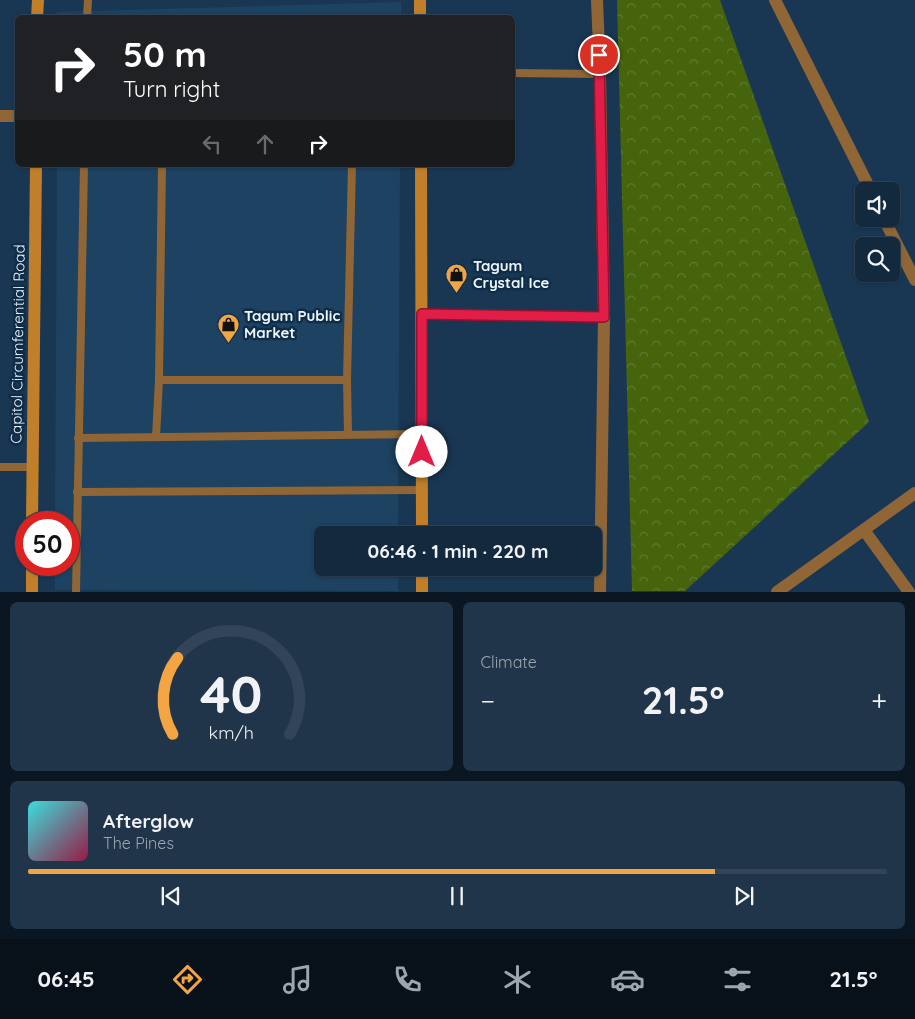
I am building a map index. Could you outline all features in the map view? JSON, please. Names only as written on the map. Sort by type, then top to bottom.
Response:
[{"type":"main road","points":[[37,15],[38,0]]},
{"type":"main road","points":[[420,0],[420,15]]},
{"type":"main road","name":"Capitol Circumferential Road","points":[[32,511],[36,167]]},
{"type":"main road","points":[[421,167],[422,526]]},
{"type":"main road","points":[[32,576],[32,592]]},
{"type":"main road","points":[[422,576],[422,592]]},
{"type":"street","points":[[597,0],[604,317],[600,592]]},
{"type":"street","points":[[775,0],[866,182]]},
{"type":"street","points":[[0,116],[15,116]]},
{"type":"street","points":[[888,227],[915,280]]},
{"type":"street","points":[[777,592],[915,493]]},
{"type":"street","points":[[864,530],[909,592]]},
{"type":"lane","points":[[88,0],[88,15]]},
{"type":"lane","points":[[515,73],[600,74]]},
{"type":"lane","points":[[76,592],[84,167]]},
{"type":"lane","points":[[156,436],[159,380],[162,167]]},
{"type":"lane","points":[[348,434],[347,380],[352,167]]},
{"type":"lane","points":[[422,314],[604,317]]},
{"type":"lane","points":[[159,380],[347,380]]},
{"type":"lane","points":[[78,438],[422,434]]},
{"type":"lane","points":[[0,466],[33,468]]},
{"type":"lane","points":[[77,492],[422,490]]},
{"type":"shaded area","points":[[401,2],[401,15],[57,15],[57,12]]},
{"type":"shaded area","name":"Tagum Public Market","points":[[57,167],[400,167],[398,526],[314,526],[314,576],[398,576],[398,591],[55,590],[55,576],[80,576],[80,511],[55,511]]},
{"type":"green space","points":[[617,0],[720,0],[869,422],[685,591],[632,591]]},
{"type":"place","name":"Tagum Crystal Ice","points":[[457,294]]},
{"type":"place","name":"Tagum Public Market","points":[[228,344]]},
{"type":"route","points":[[422,452],[422,314],[604,317],[599,55]]}]
